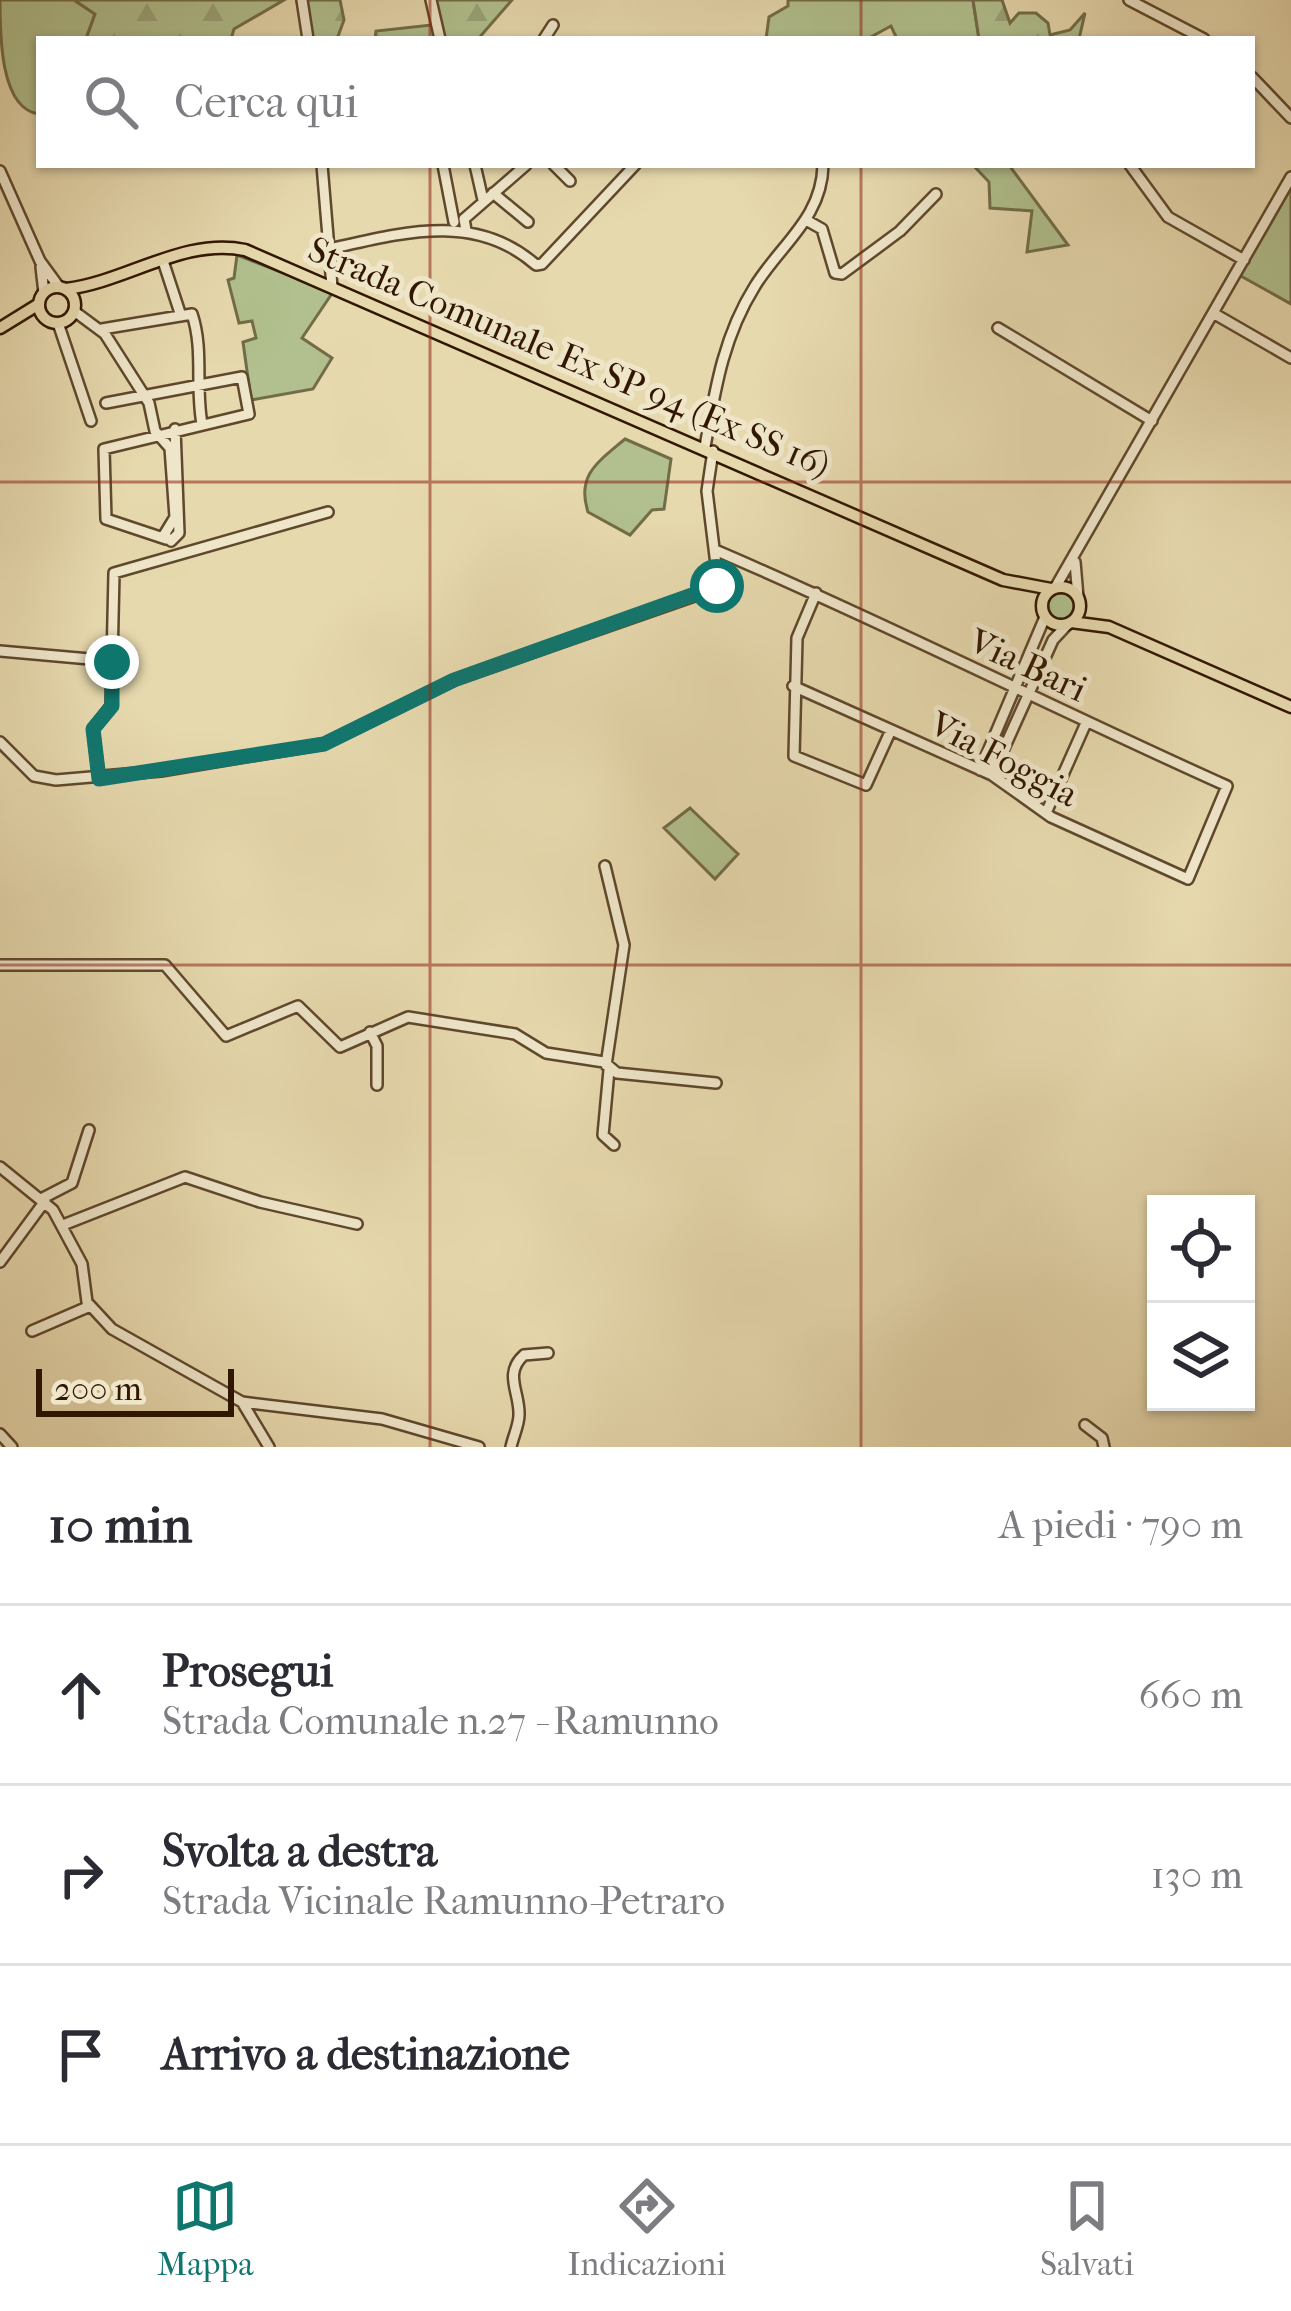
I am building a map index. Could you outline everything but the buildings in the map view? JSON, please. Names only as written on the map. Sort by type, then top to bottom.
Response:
[{"type":"main road","name":"Strada Comunale Ex SP 94 (Ex SS 16)","points":[[0,328],[63,288],[231,248],[709,449],[1003,580],[1053,588]]},
{"type":"main road","name":"Strada Comunale Ex SP 94 (Ex SS 16)","points":[[60,322],[103,282]]},
{"type":"main road","points":[[63,288],[75,307]]},
{"type":"main road","points":[[42,305],[60,322]]},
{"type":"main road","name":"Strada Comunale Ex SP 94 (Ex SS 16)","points":[[1003,580],[1044,615]]},
{"type":"main road","points":[[1109,627],[1068,588],[1053,588],[1042,603],[1044,615],[1055,624],[1109,627],[1291,707]]},
{"type":"main road","points":[[1069,623],[1078,614],[1078,597]]},
{"type":"street","points":[[302,0],[308,36]]},
{"type":"street","points":[[431,0],[439,36]]},
{"type":"street","points":[[1129,0],[1198,36]]},
{"type":"street","points":[[546,36],[553,26]]},
{"type":"street","points":[[1255,80],[1291,118]]},
{"type":"street","points":[[322,168],[332,287]]},
{"type":"street","points":[[443,168],[458,225]]},
{"type":"street","points":[[477,168],[488,196],[528,222]]},
{"type":"street","points":[[329,249],[458,225],[522,168]]},
{"type":"street","points":[[557,168],[570,182]]},
{"type":"street","points":[[458,225],[542,264],[631,168]]},
{"type":"street","points":[[0,742],[34,776],[99,779],[324,744],[454,680],[717,586],[706,491],[712,388],[755,285],[814,210],[822,168]]},
{"type":"street","points":[[1132,168],[1168,217],[1244,260]]},
{"type":"street","points":[[0,171],[40,261],[63,288]]},
{"type":"street","points":[[1053,588],[1076,557],[1291,177]]},
{"type":"street","points":[[806,220],[822,229],[835,273],[842,274],[900,231],[936,194]]},
{"type":"street","points":[[40,261],[42,305]]},
{"type":"street","points":[[163,261],[181,316]]},
{"type":"street","points":[[75,307],[98,327],[144,397],[170,448],[175,508],[166,539]]},
{"type":"street","points":[[1214,313],[1291,358]]},
{"type":"street","points":[[91,421],[60,322],[98,327],[193,314],[202,344],[196,387],[202,424]]},
{"type":"street","points":[[998,328],[1152,421]]},
{"type":"street","points":[[106,403],[242,377],[249,413],[175,429],[104,449],[106,519],[166,539],[177,538],[182,508],[175,429]]},
{"type":"street","points":[[99,779],[93,729],[112,706],[112,580],[120,568],[328,512]]},
{"type":"street","name":"Via Bari","points":[[715,550],[908,632],[958,664],[1227,785],[1188,879]]},
{"type":"street","points":[[1076,557],[1078,597]]},
{"type":"street","points":[[816,593],[797,638],[794,756],[866,785],[891,730]]},
{"type":"street","points":[[980,770],[1044,615]]},
{"type":"street","points":[[992,776],[1053,640],[1069,623]]},
{"type":"street","points":[[0,651],[112,662]]},
{"type":"street","name":"Via Foggia","points":[[793,686],[980,770],[1046,813],[1188,879]]},
{"type":"street","points":[[1046,813],[1086,723]]},
{"type":"street","points":[[605,866],[624,944],[603,1135],[614,1145]]},
{"type":"street","points":[[0,965],[165,965],[226,1036],[298,1006],[340,1047],[408,1017],[515,1034],[546,1052],[607,1068],[716,1083]]},
{"type":"street","points":[[370,1032],[376,1046],[377,1085]]},
{"type":"street","points":[[0,1262],[39,1216],[43,1200],[72,1184],[89,1130]]},
{"type":"street","points":[[0,1168],[43,1200],[63,1226],[82,1264],[90,1306],[112,1329],[242,1402],[382,1419],[479,1447]]},
{"type":"street","points":[[63,1226],[184,1177],[357,1224]]},
{"type":"street","points":[[32,1331],[90,1306]]},
{"type":"street","points":[[511,1447],[519,1416],[512,1386],[515,1365],[524,1355],[548,1353]]},
{"type":"street","points":[[242,1402],[269,1447]]},
{"type":"street","points":[[1085,1425],[1102,1438],[1104,1447]]},
{"type":"street","points":[[0,1435],[12,1447]]},
{"type":"green space","points":[[0,0],[74,0],[95,14],[87,36],[36,36],[36,113],[16,99],[2,50]]},
{"type":"green space","points":[[74,0],[284,0],[234,29],[232,36],[87,36],[95,14]]},
{"type":"green space","points":[[297,0],[340,0],[344,20],[338,36],[303,36]]},
{"type":"green space","points":[[433,0],[512,0],[481,36],[375,36],[376,31],[441,24]]},
{"type":"green space","points":[[788,0],[973,0],[979,36],[896,36],[891,26],[873,36],[766,36],[769,17],[788,6]]},
{"type":"green space","points":[[973,0],[1002,0],[1010,23],[1019,13],[1036,13],[1048,23],[1050,35],[1070,30],[1085,13],[1080,36],[979,36]]},
{"type":"green space","points":[[976,168],[1011,168],[1068,245],[1027,252],[1032,211],[990,208],[989,182]]},
{"type":"green space","points":[[1291,178],[1291,304],[1239,275]]},
{"type":"green space","points":[[237,255],[333,292],[302,338],[332,358],[313,389],[251,400],[243,342],[256,338],[252,321],[239,323],[228,280],[234,278]]},
{"type":"green space","points":[[625,439],[671,459],[664,509],[652,510],[630,535],[588,512],[585,499],[592,470]]},
{"type":"green space","points":[[1061,593],[1074,606],[1061,619],[1048,606]]},
{"type":"green space","points":[[690,808],[738,854],[715,879],[664,828]]},
{"type":"route","points":[[112,662],[112,706],[93,729],[99,779],[324,744],[454,680],[717,586]]}]
